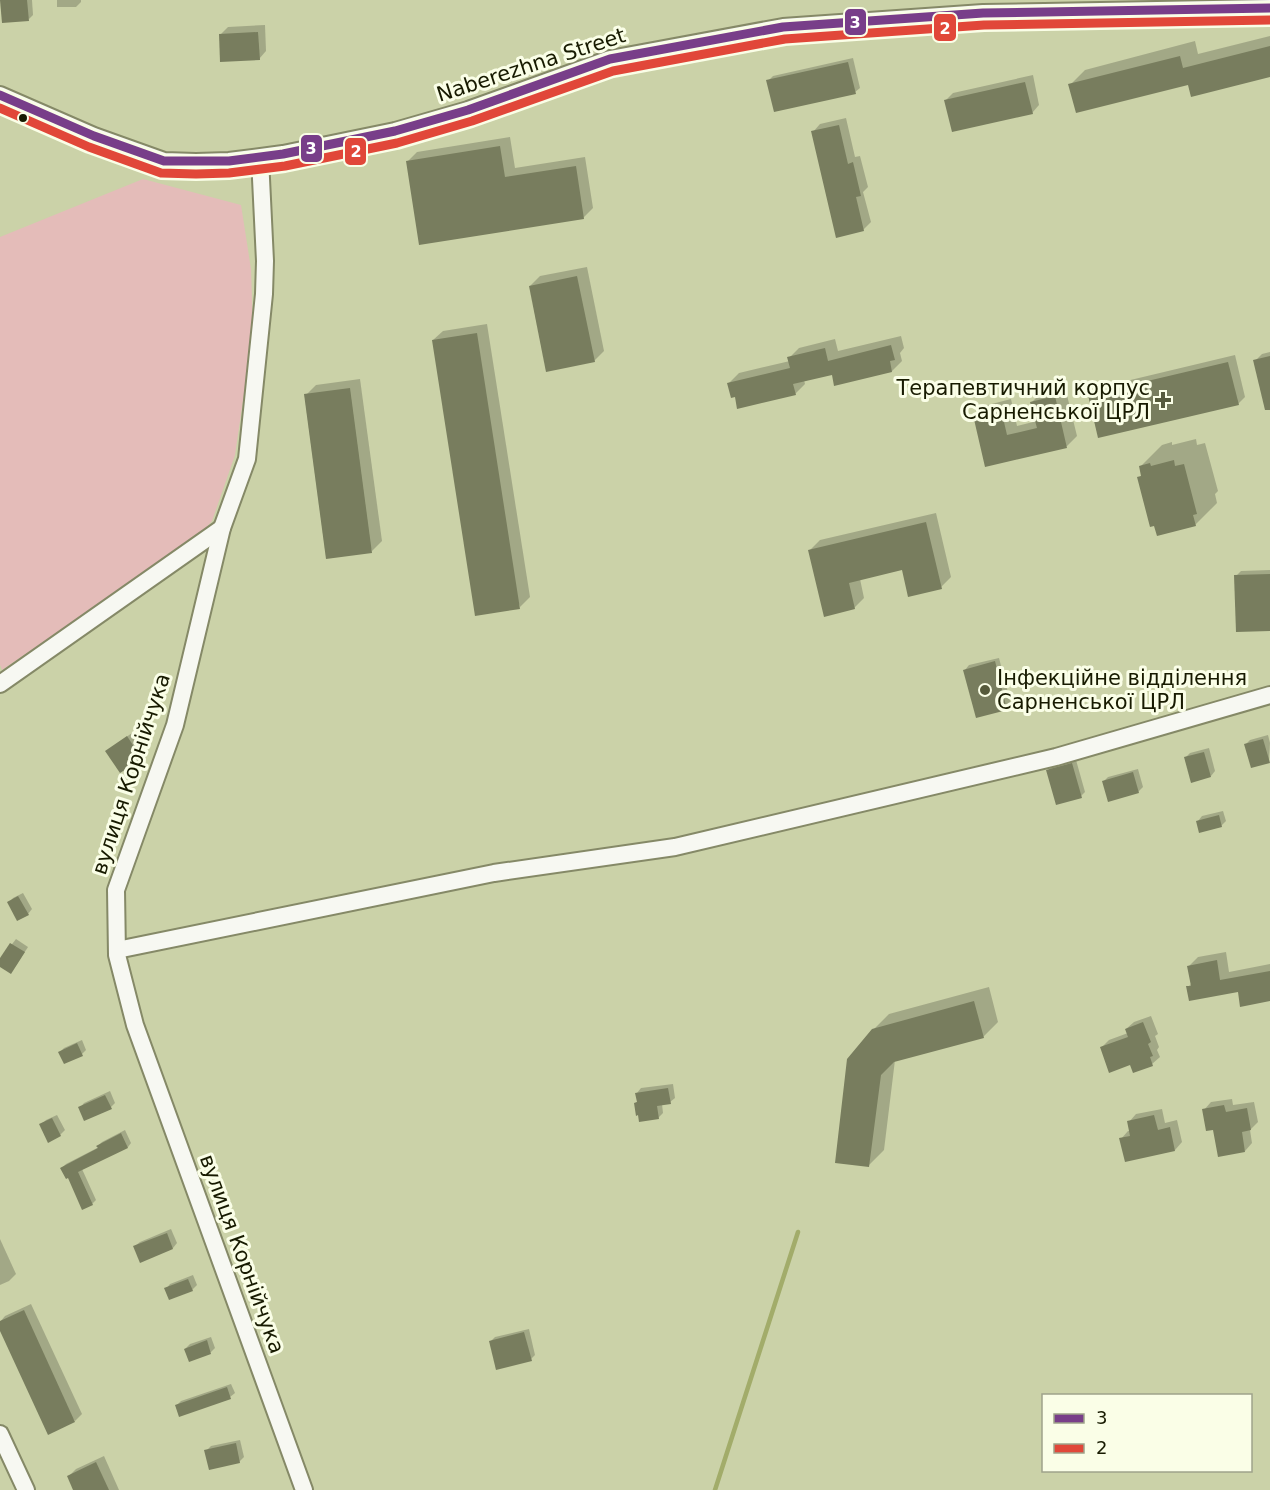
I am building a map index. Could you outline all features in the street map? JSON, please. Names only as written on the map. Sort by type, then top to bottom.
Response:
[{"type":"street","name":"Naberezhna Street","points":[[0,95],[94,136],[164,161],[196,162],[260,158],[395,131],[468,110],[610,58],[783,27],[983,13],[1270,8]]},
{"type":"street","name":"вулиця Корнійчука","points":[[260,158],[265,261],[264,294],[246,459],[222,528],[175,724],[116,890],[117,950],[135,1025],[304,1490]]},
{"type":"street","points":[[0,684],[222,528]]},
{"type":"street","points":[[117,950],[494,873],[675,847],[1056,757],[1270,695]]},
{"type":"street","points":[[0,1434],[26,1490]]},
{"type":"shaded area","points":[[143,179],[241,205],[251,269],[253,332],[235,455],[212,521],[197,538],[2,670],[0,665],[0,237]]},
{"type":"building","points":[[0,0],[27,0],[29,21],[2,23]]},
{"type":"building","points":[[258,32],[260,60],[220,62],[219,34]]},
{"type":"building","points":[[1270,46],[1270,77],[1191,97],[1188,85],[1076,113],[1068,84],[1180,56],[1183,68]]},
{"type":"building","points":[[848,62],[856,94],[774,112],[766,80]]},
{"type":"building","points":[[1025,82],[1033,114],[952,132],[944,100]]},
{"type":"building","points":[[839,125],[848,164],[853,162],[861,196],[856,197],[864,231],[836,238],[811,131]]},
{"type":"building","points":[[500,146],[505,177],[576,166],[584,219],[419,245],[406,161]]},
{"type":"building","points":[[577,276],[595,362],[546,372],[529,286]]},
{"type":"building","points":[[477,333],[520,609],[475,616],[432,340]]},
{"type":"building","points":[[891,345],[895,360],[890,361],[892,372],[834,386],[832,375],[793,384],[796,395],[737,409],[735,397],[731,398],[727,383],[790,368],[787,357],[825,348],[828,361]]},
{"type":"building","points":[[1270,356],[1270,410],[1265,410],[1253,360]]},
{"type":"building","name":"Терапевтичний корпус Сарненської ЦРЛ","points":[[1228,362],[1239,405],[1098,438],[1088,395]]},
{"type":"building","points":[[350,388],[372,553],[326,559],[304,394]]},
{"type":"building","points":[[1055,396],[1067,448],[985,467],[973,415],[1001,409],[1007,435],[1037,428],[1030,402]]},
{"type":"building","points":[[1174,460],[1175,466],[1184,464],[1197,514],[1193,515],[1196,526],[1157,536],[1154,526],[1150,527],[1137,477],[1141,476],[1139,466],[1150,463],[1151,466]]},
{"type":"building","points":[[926,522],[942,589],[908,597],[902,570],[849,583],[855,609],[824,617],[808,550]]},
{"type":"building","points":[[1270,574],[1270,631],[1236,632],[1234,575]]},
{"type":"building","name":"Інфекційне відділення Сарненської ЦРЛ","points":[[995,661],[1007,710],[976,718],[963,670]]},
{"type":"building","points":[[127,736],[142,759],[120,773],[105,751]]},
{"type":"building","points":[[1263,739],[1270,763],[1251,768],[1244,744]]},
{"type":"building","points":[[1204,752],[1211,777],[1191,783],[1184,757]]},
{"type":"building","points":[[1072,763],[1082,798],[1056,805],[1046,770]]},
{"type":"building","points":[[1133,772],[1139,793],[1108,802],[1102,781]]},
{"type":"building","points":[[1219,815],[1222,827],[1199,833],[1196,821]]},
{"type":"building","points":[[18,896],[29,915],[17,921],[7,902]]},
{"type":"building","points":[[10,943],[25,952],[11,974],[0,967],[0,958]]},
{"type":"building","points":[[1217,960],[1220,980],[1270,971],[1270,1001],[1240,1007],[1238,992],[1189,1001],[1186,986],[1191,986],[1187,966]]},
{"type":"building","points":[[974,1001],[984,1038],[894,1062],[881,1075],[869,1167],[835,1163],[847,1059],[872,1029]]},
{"type":"building","points":[[1143,1022],[1151,1042],[1148,1044],[1153,1056],[1150,1057],[1153,1066],[1133,1073],[1130,1065],[1109,1073],[1100,1047],[1128,1037],[1125,1029]]},
{"type":"building","points":[[77,1043],[83,1056],[64,1064],[58,1052]]},
{"type":"building","points":[[668,1088],[671,1104],[657,1106],[659,1119],[639,1122],[634,1103],[637,1102],[635,1093]]},
{"type":"building","points":[[105,1095],[112,1109],[84,1121],[78,1107]]},
{"type":"building","points":[[1224,1105],[1226,1112],[1247,1108],[1251,1130],[1242,1132],[1245,1152],[1218,1157],[1213,1130],[1206,1131],[1202,1109]]},
{"type":"building","points":[[1154,1115],[1158,1130],[1170,1127],[1175,1151],[1125,1162],[1119,1138],[1130,1136],[1127,1121]]},
{"type":"building","points":[[52,1118],[61,1136],[48,1143],[39,1124]]},
{"type":"building","points":[[121,1133],[128,1148],[78,1172],[93,1205],[82,1210],[68,1178],[66,1179],[60,1168]]},
{"type":"building","points":[[167,1233],[173,1249],[140,1263],[133,1246]]},
{"type":"building","points":[[188,1279],[193,1291],[169,1300],[164,1288]]},
{"type":"building","points":[[24,1310],[75,1422],[48,1435],[0,1331],[0,1321]]},
{"type":"building","points":[[524,1332],[532,1361],[496,1370],[489,1341]]},
{"type":"building","points":[[207,1340],[211,1354],[189,1362],[184,1349]]},
{"type":"building","points":[[227,1387],[231,1399],[179,1417],[175,1405]]},
{"type":"building","points":[[236,1443],[240,1463],[209,1470],[204,1450]]},
{"type":"building","points":[[96,1462],[109,1490],[73,1490],[67,1476]]},
{"type":"waterway","points":[[715,1490],[798,1232]]},
{"type":"transit line","name":"3","points":[[0,95],[94,136],[164,161],[229,161],[283,154],[395,131],[468,110],[610,59],[783,27],[983,13],[1270,8]]},
{"type":"transit line","name":"2","points":[[0,108],[89,147],[161,173],[229,173],[285,166],[397,143],[472,121],[613,71],[785,39],[984,25],[1270,20]]},
{"type":"place","name":"Терапевтичний корпус Сарненської ЦРЛ","points":[[1163,400]]},
{"type":"place","name":"Інфекційне відділення Сарненської ЦРЛ","points":[[985,690]]}]
